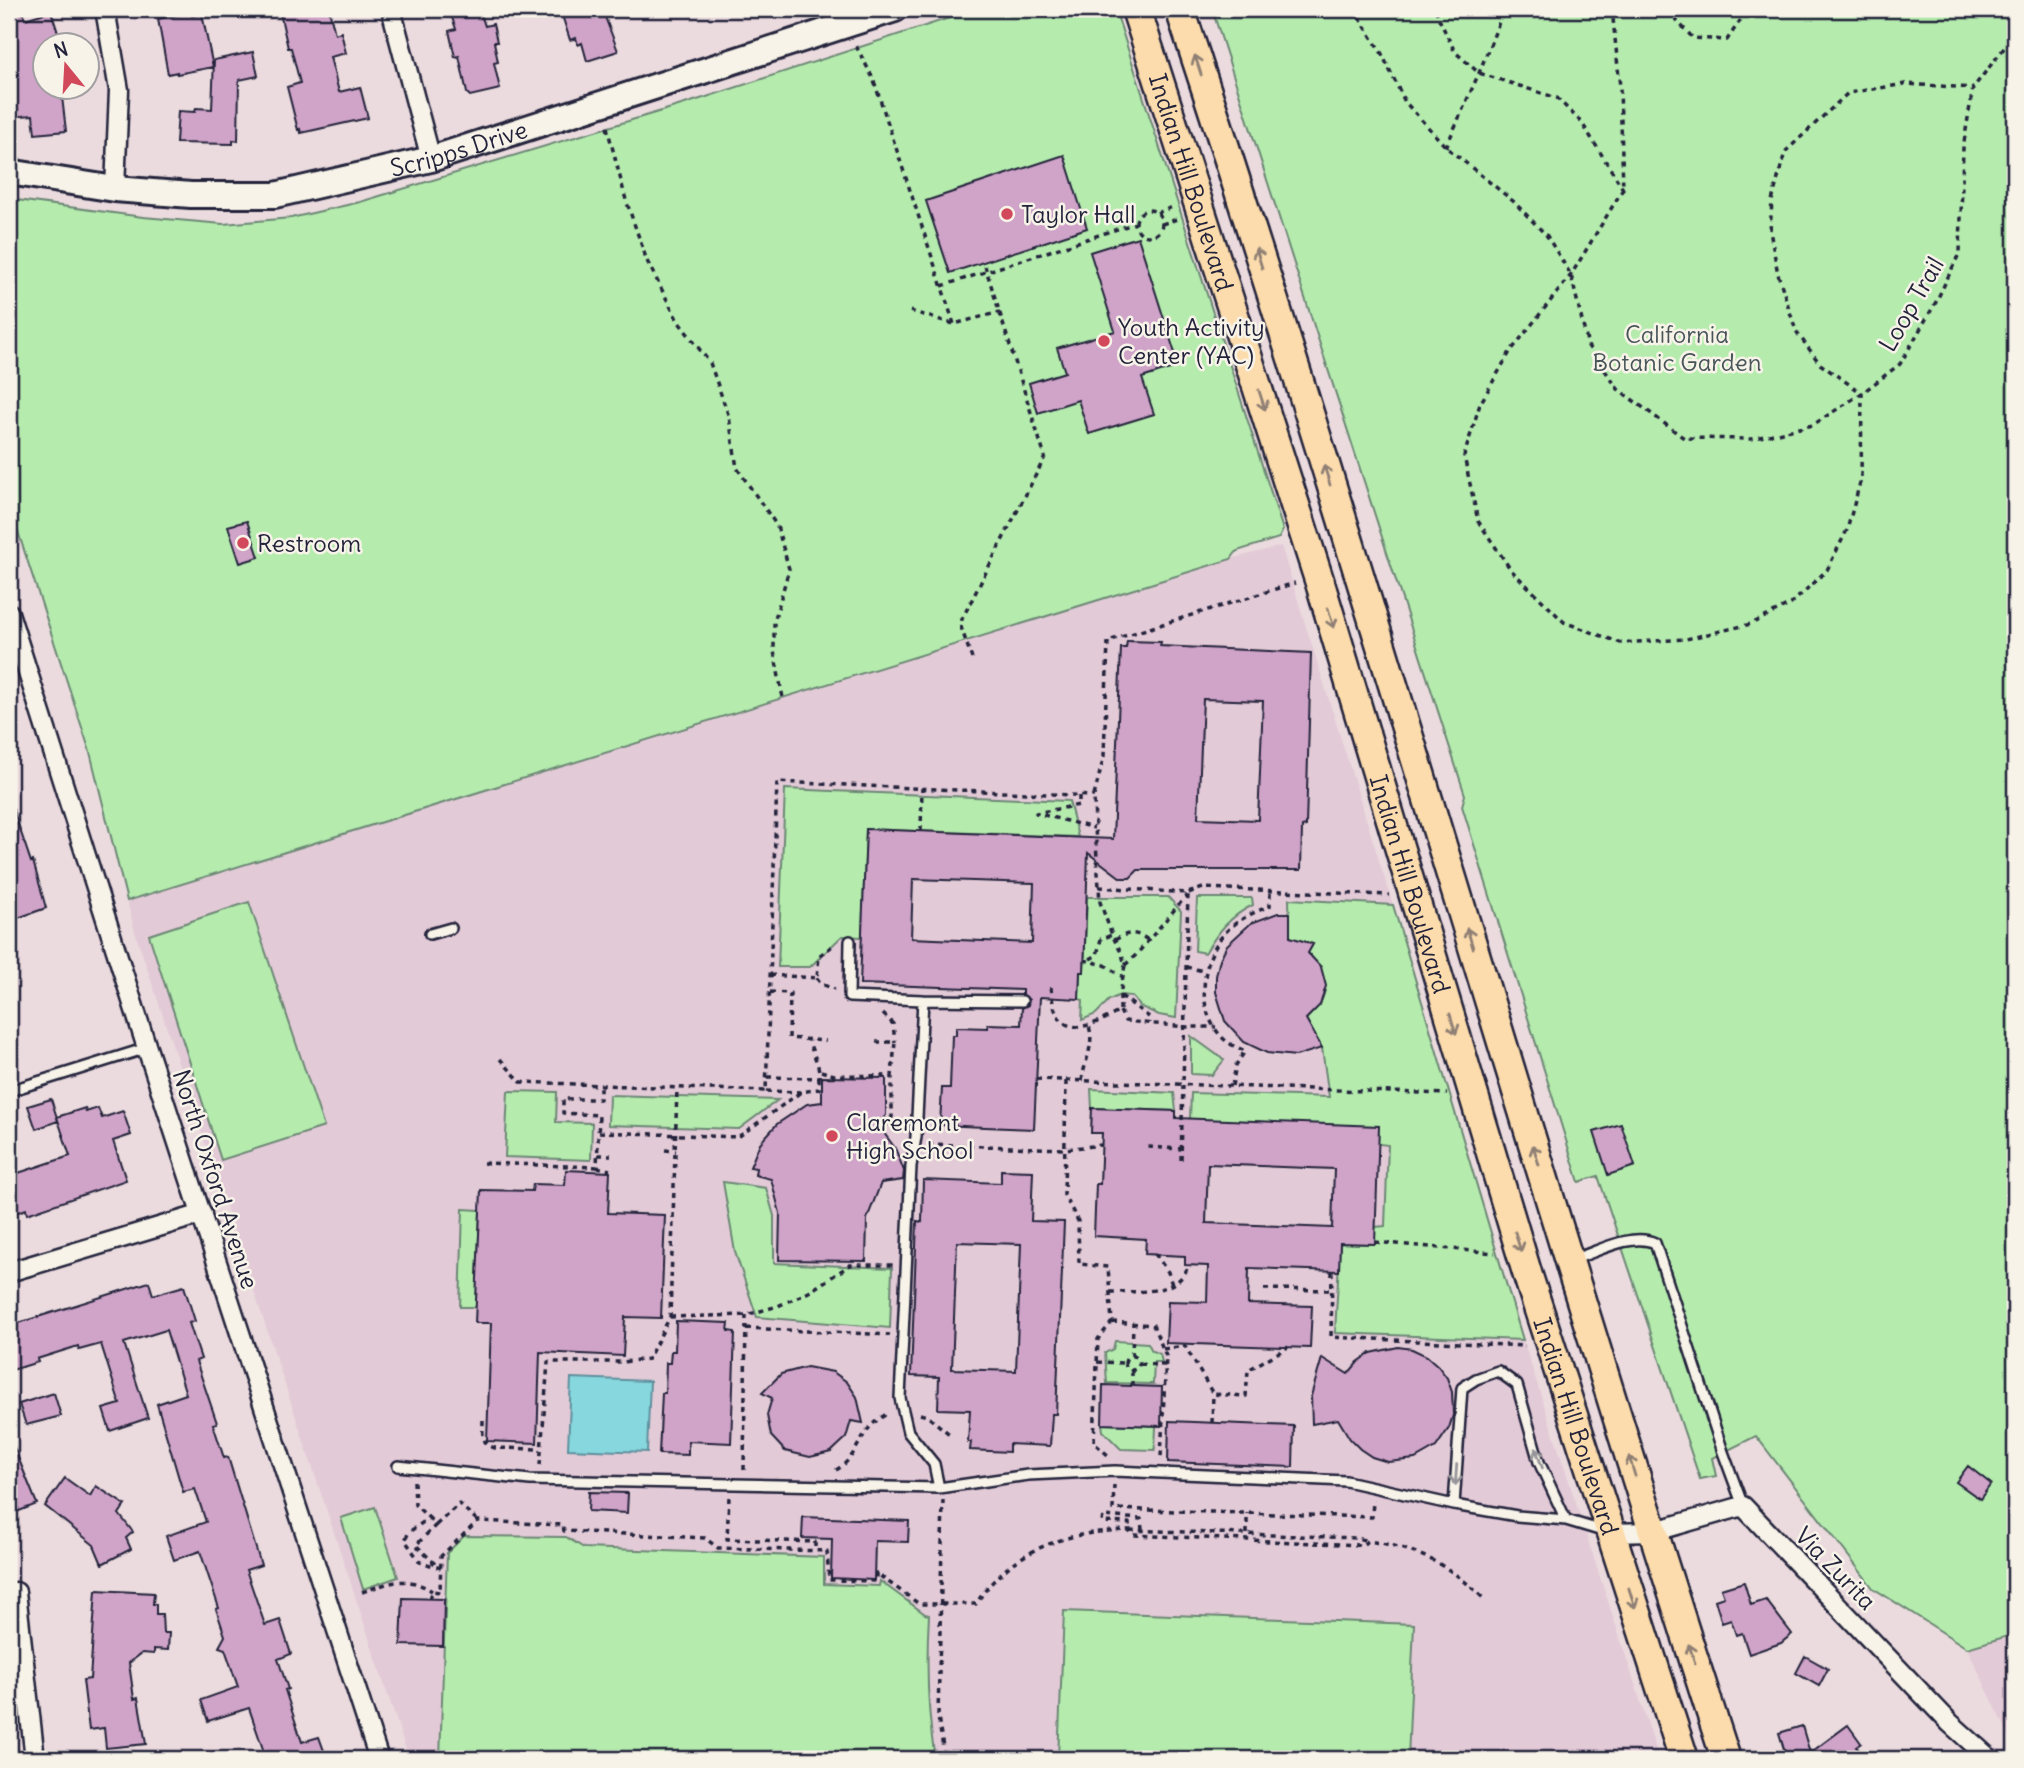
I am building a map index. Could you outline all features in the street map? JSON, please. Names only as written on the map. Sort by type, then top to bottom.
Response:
[{"type":"main road","name":"Indian Hill Boulevard","points":[[1136,9],[1307,542],[1528,1276],[1684,1759]]},
{"type":"main road","name":"Indian Hill Boulevard","points":[[1180,9],[1354,561],[1652,1532],[1726,1759]]},
{"type":"street","points":[[105,9],[119,90],[115,189]]},
{"type":"street","points":[[391,9],[431,159]]},
{"type":"street","name":"Scripps Drive","points":[[9,172],[115,189],[191,195],[275,195],[431,159],[895,9]]},
{"type":"street","name":"North Oxford Avenue","points":[[9,613],[147,1048],[379,1759]]},
{"type":"street","points":[[9,1272],[202,1214]]},
{"type":"street","points":[[1611,1533],[1652,1532],[1743,1506]]},
{"type":"street","name":"Via Zurita","points":[[1743,1506],[1950,1723],[1990,1759]]},
{"type":"street","points":[[16,1592],[35,1759]]},
{"type":"lane","points":[[430,934],[450,928]]},
{"type":"lane","points":[[850,942],[849,997],[1022,1001]]},
{"type":"lane","points":[[923,1000],[915,1143],[911,1166],[900,1398],[908,1432],[934,1464],[939,1488]]},
{"type":"lane","points":[[9,1091],[147,1048]]},
{"type":"lane","points":[[1569,1261],[1645,1238],[1655,1243],[1743,1506]]},
{"type":"lane","points":[[1454,1505],[1462,1388],[1476,1379],[1498,1371],[1517,1385],[1539,1462],[1566,1520]]},
{"type":"lane","points":[[398,1466],[540,1480],[939,1488],[1028,1475],[1115,1471],[1346,1480],[1454,1505],[1517,1516],[1566,1520],[1611,1533]]},
{"type":"path","name":"Loop Trail","points":[[1354,9],[1381,52],[1405,102],[1446,147],[1513,201],[1547,236],[1572,275],[1588,346],[1619,389],[1684,438],[1751,439],[1813,425],[1863,393],[1900,364],[1936,302],[1960,252],[1963,148],[1973,89],[2015,34]]},
{"type":"path","points":[[1436,9],[1455,52],[1479,73],[1557,98],[1582,123],[1623,189]]},
{"type":"path","points":[[1446,147],[1501,17],[1508,9]]},
{"type":"path","points":[[1612,9],[1620,87],[1623,189],[1572,275],[1510,352],[1480,404],[1464,456],[1478,521],[1511,570],[1564,622],[1621,643],[1673,640],[1751,624],[1791,604],[1827,570],[1847,530],[1861,479],[1863,393],[1820,364],[1796,331],[1778,274],[1770,231],[1772,201],[1785,152],[1848,93],[1905,84],[1973,89]]},
{"type":"path","points":[[1681,9],[1676,19],[1693,38],[1727,40],[1748,9]]},
{"type":"path","points":[[850,24],[857,49],[873,78],[954,324]]},
{"type":"path","points":[[601,104],[626,200],[647,261],[678,321],[710,363],[729,417],[737,468],[777,526],[789,569],[774,622],[774,651],[783,698]]},
{"type":"path","points":[[942,286],[1136,223],[1142,212],[1150,210],[1157,213],[1162,220],[1161,228],[1150,235],[1142,234],[1136,223]]},
{"type":"path","points":[[972,659],[961,627],[962,619],[1045,457],[985,266]]},
{"type":"path","points":[[910,311],[954,324],[1000,312]]},
{"type":"path","points":[[1216,1027],[1125,1021],[1120,1011],[1125,965],[1100,902],[1095,828],[1094,796],[1104,756],[1108,641],[1301,581]]},
{"type":"path","points":[[766,1091],[777,782],[1094,796]]},
{"type":"path","points":[[921,831],[922,788]]},
{"type":"path","points":[[1079,796],[1079,804],[1036,813],[1095,828]]},
{"type":"path","points":[[1099,887],[1188,893],[1203,888],[1395,895]]},
{"type":"path","points":[[1232,1086],[1236,1065],[1245,1051],[1226,1041],[1210,1020],[1205,996],[1205,972],[1213,950],[1230,928],[1254,912],[1270,906],[1270,891]]},
{"type":"path","points":[[1125,965],[1188,893]]},
{"type":"path","points":[[1181,1160],[1188,893]]},
{"type":"path","points":[[1115,940],[1124,934],[1134,933],[1149,940]]},
{"type":"path","points":[[1112,934],[1101,939],[1097,956],[1086,960],[1105,965],[1123,977]]},
{"type":"path","points":[[849,989],[834,989],[821,984],[817,978],[819,956],[830,946],[850,942]]},
{"type":"path","points":[[1186,967],[1205,972]]},
{"type":"path","points":[[770,975],[817,978]]},
{"type":"path","points":[[1051,986],[1052,1007],[1061,1021],[1073,1027],[1089,1026],[1120,1011]]},
{"type":"path","points":[[770,992],[790,993],[789,1038],[826,1041]]},
{"type":"path","points":[[1120,995],[1149,1017],[1150,1024]]},
{"type":"path","points":[[880,999],[880,1006],[893,1024],[895,1042],[892,1117],[882,1131]]},
{"type":"path","points":[[1082,1081],[1084,1065],[1091,1051],[1092,1037],[1089,1026]]},
{"type":"path","points":[[500,1059],[521,1082],[801,1092],[819,1089],[821,1071],[809,1041]]},
{"type":"path","points":[[876,1042],[895,1042]]},
{"type":"path","points":[[848,1067],[849,1075]]},
{"type":"path","points":[[821,1071],[892,1076]]},
{"type":"path","points":[[767,1077],[819,1078]]},
{"type":"path","points":[[1036,1079],[1454,1094]]},
{"type":"path","points":[[1066,1081],[1064,1195],[1078,1221],[1079,1264],[1108,1266],[1112,1322],[1098,1339],[1094,1443],[1115,1461],[1113,1509],[1373,1517],[1373,1496]]},
{"type":"path","points":[[597,1167],[599,1115],[563,1113],[564,1099],[600,1099],[600,1085]]},
{"type":"path","points":[[540,1480],[548,1362],[622,1362],[648,1359],[670,1317],[677,1088]]},
{"type":"path","points":[[599,1132],[738,1137],[801,1092]]},
{"type":"path","points":[[915,1143],[1065,1149],[1101,1145]]},
{"type":"path","points":[[1148,1147],[1181,1149]]},
{"type":"path","points":[[665,1150],[676,1151]]},
{"type":"path","points":[[598,1155],[611,1155]]},
{"type":"path","points":[[483,1163],[597,1167],[610,1170]]},
{"type":"path","points":[[665,1211],[674,1212]]},
{"type":"path","points":[[1375,1242],[1502,1253]]},
{"type":"path","points":[[1155,1254],[1168,1272],[1172,1285]]},
{"type":"path","points":[[670,1317],[746,1315],[778,1306],[809,1292],[850,1265],[906,1265]]},
{"type":"path","points":[[1110,1292],[1148,1291],[1172,1285],[1180,1280],[1188,1266]]},
{"type":"path","points":[[1332,1271],[1331,1337],[1530,1346]]},
{"type":"path","points":[[1264,1289],[1331,1290]]},
{"type":"path","points":[[735,1470],[744,1470],[746,1315]]},
{"type":"path","points":[[1112,1322],[1153,1325],[1166,1356],[1162,1457],[1149,1457]]},
{"type":"path","points":[[1132,1356],[1133,1323]]},
{"type":"path","points":[[746,1328],[903,1336]]},
{"type":"path","points":[[1163,1349],[1185,1346],[1213,1394],[1212,1423]]},
{"type":"path","points":[[1213,1394],[1246,1396],[1248,1370],[1288,1347]]},
{"type":"path","points":[[1132,1370],[1126,1368],[1126,1359],[1132,1356],[1139,1359],[1140,1364]]},
{"type":"path","points":[[1097,1362],[1125,1363]]},
{"type":"path","points":[[1132,1370],[1140,1364],[1166,1365]]},
{"type":"path","points":[[1132,1370],[1132,1386]]},
{"type":"path","points":[[836,1470],[847,1464],[872,1424],[888,1413],[903,1410],[927,1416],[952,1436]]},
{"type":"path","points":[[483,1420],[483,1440],[487,1446],[541,1449]]},
{"type":"path","points":[[413,1468],[415,1505],[436,1525]]},
{"type":"path","points":[[939,1488],[944,1503],[939,1717],[946,1759]]},
{"type":"path","points":[[729,1495],[727,1539],[815,1542],[815,1550]]},
{"type":"path","points":[[439,1567],[416,1545],[459,1504],[478,1521],[563,1525],[564,1531],[705,1538],[718,1548],[827,1550],[829,1580],[876,1581],[876,1573],[919,1604],[976,1604],[984,1590],[1028,1552],[1060,1539],[1099,1531],[1129,1530],[1357,1538],[1410,1549],[1430,1558],[1466,1581],[1483,1598]]},
{"type":"path","points":[[1247,1513],[1247,1534]]},
{"type":"path","points":[[1142,1530],[1142,1518],[1103,1516],[1102,1522],[1129,1523],[1129,1530],[1133,1535],[1362,1545],[1368,1541]]},
{"type":"path","points":[[429,1518],[410,1532],[405,1540],[420,1562],[439,1567]]},
{"type":"path","points":[[362,1592],[397,1581],[420,1584],[440,1592],[441,1556],[478,1521]]},
{"type":"path","points":[[429,1598],[432,1591]]},
{"type":"shaded area","name":"Claremont High School","points":[[1281,546],[1393,905],[1523,1340],[1658,1755],[1655,1759],[409,1759],[127,901],[1231,559]]},
{"type":"shaded area","points":[[2015,1634],[2015,1740],[2009,1735],[1967,1648]]},
{"type":"green space","points":[[977,9],[1115,9],[1283,530],[1279,538],[1237,551],[1231,559],[127,901],[90,752],[9,504],[9,199],[143,217],[223,224],[291,218],[360,202],[688,103]]},
{"type":"green space","name":"California Botanic Garden","points":[[1212,9],[2015,9],[2015,1634],[1967,1648],[1873,1588],[1756,1436],[1712,1458],[1716,1476],[1700,1479],[1598,1176],[1579,1182],[1462,806],[1465,795]]},
{"type":"green space","points":[[785,789],[1069,801],[1078,837],[866,829],[862,937],[842,936],[810,967],[778,967]]},
{"type":"green space","points":[[1087,897],[1168,897],[1181,911],[1176,1018],[1159,1015],[1141,1007],[1131,996],[1120,995],[1109,1000],[1096,1014],[1082,1020],[1083,1000],[1079,999],[1080,972],[1084,971]]},
{"type":"green space","points":[[1197,898],[1252,898],[1253,905],[1225,925],[1205,953],[1195,951]]},
{"type":"green space","points":[[1289,899],[1393,905],[1523,1340],[1335,1333],[1340,1243],[1374,1244],[1375,1227],[1385,1226],[1388,1145],[1190,1119],[1191,1093],[1329,1097],[1322,1048],[1306,1019],[1324,995],[1324,979],[1308,953],[1313,944],[1290,937]]},
{"type":"green space","points":[[249,902],[324,1127],[221,1160],[149,935]]},
{"type":"green space","points":[[1191,1036],[1224,1060],[1212,1075],[1191,1074]]},
{"type":"green space","points":[[1091,1089],[1174,1093],[1176,1111],[1092,1108]]},
{"type":"green space","points":[[508,1091],[557,1092],[556,1122],[592,1123],[591,1160],[505,1157]]},
{"type":"green space","points":[[609,1095],[778,1100],[739,1129],[608,1125]]},
{"type":"green space","points":[[723,1182],[766,1188],[774,1216],[774,1263],[892,1268],[890,1328],[757,1317],[735,1252]]},
{"type":"green space","points":[[463,1209],[480,1210],[476,1307],[460,1307]]},
{"type":"green space","points":[[1115,1341],[1148,1343],[1152,1351],[1160,1354],[1162,1362],[1154,1362],[1153,1384],[1107,1383],[1105,1353],[1113,1349]]},
{"type":"green space","points":[[1102,1424],[1156,1426],[1155,1450],[1121,1449],[1103,1431]]},
{"type":"green space","points":[[375,1507],[398,1577],[363,1589],[341,1518]]},
{"type":"green space","points":[[464,1536],[566,1537],[584,1548],[824,1557],[824,1584],[879,1586],[880,1581],[929,1615],[928,1687],[935,1759],[440,1759],[447,1553]]},
{"type":"green space","points":[[1064,1611],[1414,1624],[1408,1759],[1058,1759]]},
{"type":"water","points":[[571,1378],[650,1381],[647,1452],[568,1449]]},
{"type":"building","points":[[9,9],[22,9],[25,19],[51,11],[58,32],[32,32],[32,102],[63,102],[66,131],[35,134],[33,115],[9,117]]},
{"type":"building","points":[[297,9],[329,9],[335,34],[341,32],[346,53],[330,57],[339,92],[360,87],[368,118],[301,133],[300,129],[298,130],[287,87],[300,83],[280,13]]},
{"type":"building","points":[[449,9],[479,9],[485,26],[493,24],[498,62],[494,63],[500,89],[470,96],[467,93],[459,56],[455,57],[449,31],[456,29]]},
{"type":"building","points":[[560,9],[602,9],[618,51],[587,61],[582,43],[578,45],[576,38],[570,40]]},
{"type":"building","points":[[191,12],[192,16],[202,14],[213,67],[168,74],[158,19]]},
{"type":"building","points":[[253,52],[258,76],[239,80],[238,141],[233,140],[233,144],[176,143],[178,111],[212,109],[214,60]]},
{"type":"building","name":"Taylor Hall","points":[[1064,155],[1087,228],[950,273],[926,201]]},
{"type":"building","name":"Youth Activity Center (YAC)","points":[[1138,237],[1179,366],[1142,378],[1154,414],[1089,434],[1078,400],[1038,413],[1029,383],[1065,372],[1057,348],[1115,331],[1090,252]]},
{"type":"building","name":"Restroom","points":[[247,521],[259,557],[240,563],[228,526]]},
{"type":"building","points":[[1127,641],[1161,642],[1160,646],[1311,653],[1306,826],[1302,827],[1301,870],[1138,870],[1130,878],[1121,878],[1088,853],[1084,972],[1080,972],[1079,999],[1040,997],[1034,1129],[940,1125],[942,1088],[950,1088],[952,1035],[956,1035],[956,1027],[1021,1025],[1022,1008],[1028,1005],[1029,1000],[1022,994],[1022,990],[860,984],[866,829],[1113,839],[1121,648],[1126,648]],"holes":[[[1203,699],[1263,701],[1258,820],[1198,818]],[[913,879],[1034,883],[1032,943],[911,938]]]},
{"type":"building","points":[[12,806],[31,862],[33,861],[46,908],[9,921],[9,807]]},
{"type":"building","points":[[1278,913],[1290,913],[1290,937],[1313,944],[1308,953],[1321,967],[1326,986],[1320,1005],[1306,1019],[1322,1048],[1296,1056],[1267,1053],[1244,1042],[1225,1021],[1216,992],[1216,976],[1227,945],[1251,923]]},
{"type":"building","points":[[822,1077],[886,1078],[886,1115],[878,1125],[895,1148],[904,1171],[903,1180],[881,1183],[867,1219],[866,1261],[779,1260],[780,1213],[771,1179],[755,1175],[756,1168],[750,1167],[760,1143],[777,1124],[807,1104],[822,1102]]},
{"type":"building","points":[[51,1099],[58,1121],[36,1129],[28,1106]]},
{"type":"building","points":[[85,1108],[86,1112],[98,1108],[102,1118],[123,1111],[131,1135],[113,1141],[126,1180],[27,1214],[26,1209],[13,1214],[9,1201],[9,1176],[70,1156],[57,1117]]},
{"type":"building","points":[[1092,1108],[1176,1111],[1176,1118],[1379,1126],[1375,1244],[1340,1243],[1339,1271],[1249,1268],[1248,1304],[1312,1306],[1310,1348],[1166,1343],[1168,1301],[1207,1302],[1208,1266],[1185,1265],[1185,1256],[1145,1254],[1146,1239],[1094,1236],[1102,1133],[1091,1133]],"holes":[[[1208,1164],[1334,1169],[1332,1228],[1206,1223]]]},
{"type":"building","points":[[1621,1124],[1635,1166],[1608,1175],[1594,1132]]},
{"type":"building","points":[[566,1170],[610,1172],[608,1213],[665,1215],[661,1318],[625,1317],[623,1356],[540,1352],[537,1443],[487,1441],[491,1323],[475,1323],[481,1190],[532,1191],[533,1184],[565,1185]]},
{"type":"building","points":[[1001,1170],[1033,1171],[1031,1221],[1064,1222],[1056,1414],[1052,1414],[1050,1446],[1009,1444],[1009,1452],[970,1450],[970,1410],[938,1409],[939,1377],[911,1376],[917,1221],[922,1222],[923,1180],[1001,1183]],"holes":[[[957,1242],[1021,1244],[1016,1371],[952,1369]]]},
{"type":"building","points":[[149,1282],[153,1295],[184,1286],[195,1321],[189,1323],[201,1359],[196,1361],[217,1423],[213,1424],[224,1458],[228,1457],[261,1565],[246,1570],[265,1625],[280,1620],[291,1654],[278,1659],[302,1742],[319,1737],[327,1759],[262,1759],[261,1756],[265,1755],[249,1708],[208,1721],[201,1700],[238,1687],[225,1649],[219,1647],[225,1636],[216,1609],[219,1608],[200,1551],[174,1560],[166,1536],[206,1522],[195,1489],[183,1492],[157,1404],[186,1394],[166,1330],[124,1343],[148,1418],[110,1431],[103,1409],[120,1404],[101,1344],[79,1350],[78,1346],[9,1371],[9,1326]]},
{"type":"building","points":[[676,1321],[729,1323],[728,1331],[735,1332],[731,1443],[688,1441],[688,1455],[659,1454],[662,1393],[665,1393],[666,1363],[670,1363],[671,1351],[675,1351]]},
{"type":"building","points":[[1398,1347],[1412,1349],[1427,1356],[1447,1378],[1452,1392],[1453,1415],[1449,1428],[1436,1447],[1415,1459],[1388,1462],[1372,1457],[1360,1449],[1350,1439],[1338,1419],[1312,1424],[1311,1396],[1322,1358],[1348,1374],[1358,1362],[1371,1353]]},
{"type":"building","points":[[807,1367],[833,1372],[847,1382],[857,1397],[863,1423],[851,1421],[846,1438],[831,1452],[810,1457],[785,1451],[771,1436],[767,1415],[772,1398],[762,1393],[781,1374]]},
{"type":"building","points":[[1103,1385],[1162,1387],[1161,1426],[1102,1424]]},
{"type":"building","points":[[54,1393],[61,1416],[26,1425],[19,1404]]},
{"type":"building","points":[[1169,1421],[1294,1426],[1293,1467],[1168,1462]]},
{"type":"building","points":[[9,1435],[37,1504],[9,1515]]},
{"type":"building","points":[[1968,1466],[1991,1484],[1980,1499],[1956,1482]]},
{"type":"building","points":[[65,1478],[90,1496],[96,1486],[125,1505],[119,1514],[133,1532],[126,1538],[131,1549],[102,1564],[94,1545],[45,1506]]},
{"type":"building","points":[[589,1492],[628,1493],[627,1513],[588,1511]]},
{"type":"building","points":[[803,1517],[909,1521],[908,1542],[875,1541],[874,1580],[831,1578],[832,1539],[802,1538]]},
{"type":"building","points":[[1744,1582],[1751,1605],[1766,1600],[1792,1634],[1781,1643],[1749,1654],[1742,1633],[1736,1635],[1731,1620],[1722,1623],[1715,1600],[1724,1597],[1721,1589]]},
{"type":"building","points":[[96,1590],[154,1593],[153,1604],[156,1604],[156,1614],[162,1614],[163,1633],[169,1633],[168,1650],[154,1649],[154,1654],[142,1653],[129,1663],[134,1699],[138,1698],[146,1744],[106,1748],[104,1728],[89,1730],[83,1680],[90,1679]]},
{"type":"building","points":[[403,1598],[444,1599],[443,1646],[401,1645]]},
{"type":"building","points":[[1805,1656],[1828,1669],[1819,1686],[1796,1673]]},
{"type":"building","points":[[1848,1725],[1861,1743],[1856,1747],[1869,1759],[1787,1759],[1779,1733],[1802,1726],[1810,1753]]},
{"type":"place","name":"Taylor Hall","points":[[1007,214]]},
{"type":"place","name":"Youth Activity Center (YAC)","points":[[1104,341]]},
{"type":"place","name":"Restroom","points":[[243,543]]},
{"type":"place","name":"Claremont High School","points":[[832,1136]]}]
